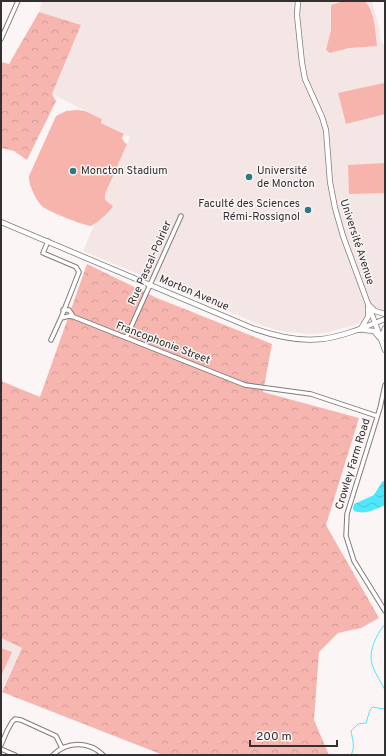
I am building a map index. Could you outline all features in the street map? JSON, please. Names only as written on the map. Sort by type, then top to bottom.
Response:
[{"type":"street","points":[[1,39],[18,1]]},
{"type":"street","name":"Université Avenue","points":[[298,1],[297,15],[300,52],[305,78],[326,130],[330,182],[339,224],[376,323]]},
{"type":"street","name":"Rue Pascal-Poirier","points":[[126,338],[181,216]]},
{"type":"street","name":"Morton Avenue","points":[[1,222],[274,336],[290,339],[328,339],[360,330],[385,320]]},
{"type":"street","points":[[48,241],[43,252],[76,267],[79,270],[65,313],[51,340]]},
{"type":"street","points":[[368,304],[376,311],[385,314]]},
{"type":"street","points":[[368,304],[368,317],[360,330],[374,331],[384,344]]},
{"type":"street","name":"Francophonie Street","points":[[65,313],[245,384],[311,394],[378,416]]},
{"type":"street","points":[[376,323],[384,344]]},
{"type":"street","points":[[385,328],[383,333],[385,350]]},
{"type":"street","name":"Crowley Farm Road","points":[[385,385],[378,416],[347,514],[346,536],[354,561],[385,611]]},
{"type":"street","points":[[1,745],[12,722],[15,719],[21,720],[56,736],[62,748]]},
{"type":"street","points":[[53,755],[58,750],[75,743],[96,749],[103,755]]},
{"type":"street","points":[[1,749],[15,755]]},
{"type":"shaded area","name":"Université de Moncton","points":[[42,1],[372,1],[380,31],[380,38],[383,44],[385,44],[385,313],[357,324],[329,332],[314,334],[284,332],[263,326],[83,251],[95,223],[110,211],[113,206],[105,200],[105,194],[130,137],[100,122],[102,119],[52,94],[81,26],[39,12]]},
{"type":"shaded area","points":[[344,1],[363,1],[367,3],[374,21],[377,46],[349,48],[330,53],[326,50],[331,30],[331,5]]},
{"type":"shaded area","points":[[384,83],[385,114],[346,124],[338,93]]},
{"type":"shaded area","name":"Moncton Stadium","points":[[66,111],[85,111],[102,119],[101,123],[124,134],[122,138],[127,144],[105,194],[105,200],[113,206],[104,217],[91,226],[66,218],[43,207],[35,197],[29,179],[56,116]]},
{"type":"shaded area","points":[[385,163],[385,193],[349,194],[348,165]]},
{"type":"shaded area","points":[[1,638],[22,648],[1,693]]},
{"type":"shaded area","points":[[1,648],[12,652],[1,676]]},
{"type":"green space","points":[[39,12],[81,25],[52,94],[56,101],[27,160],[14,151],[1,148],[1,62],[9,64]]},
{"type":"green space","points":[[87,264],[157,298],[272,344],[263,392],[359,418],[326,525],[379,618],[361,628],[338,633],[319,652],[314,720],[329,755],[163,755],[2,692],[22,648],[1,638],[1,381],[40,397]]},
{"type":"water","points":[[385,480],[385,505],[366,512],[354,511],[354,504],[374,495],[382,482]]},
{"type":"waterway","points":[[385,624],[378,633],[373,644],[371,656],[373,667],[385,690]]},
{"type":"waterway","points":[[351,755],[353,746],[351,731],[358,724],[366,723],[370,710],[373,707],[383,709],[385,707]]},
{"type":"place","name":"Moncton Stadium","points":[[73,171]]},
{"type":"place","name":"Université de Moncton","points":[[249,177]]},
{"type":"place","name":"Faculté des Sciences Rémi-Rossignol","points":[[308,210]]}]
